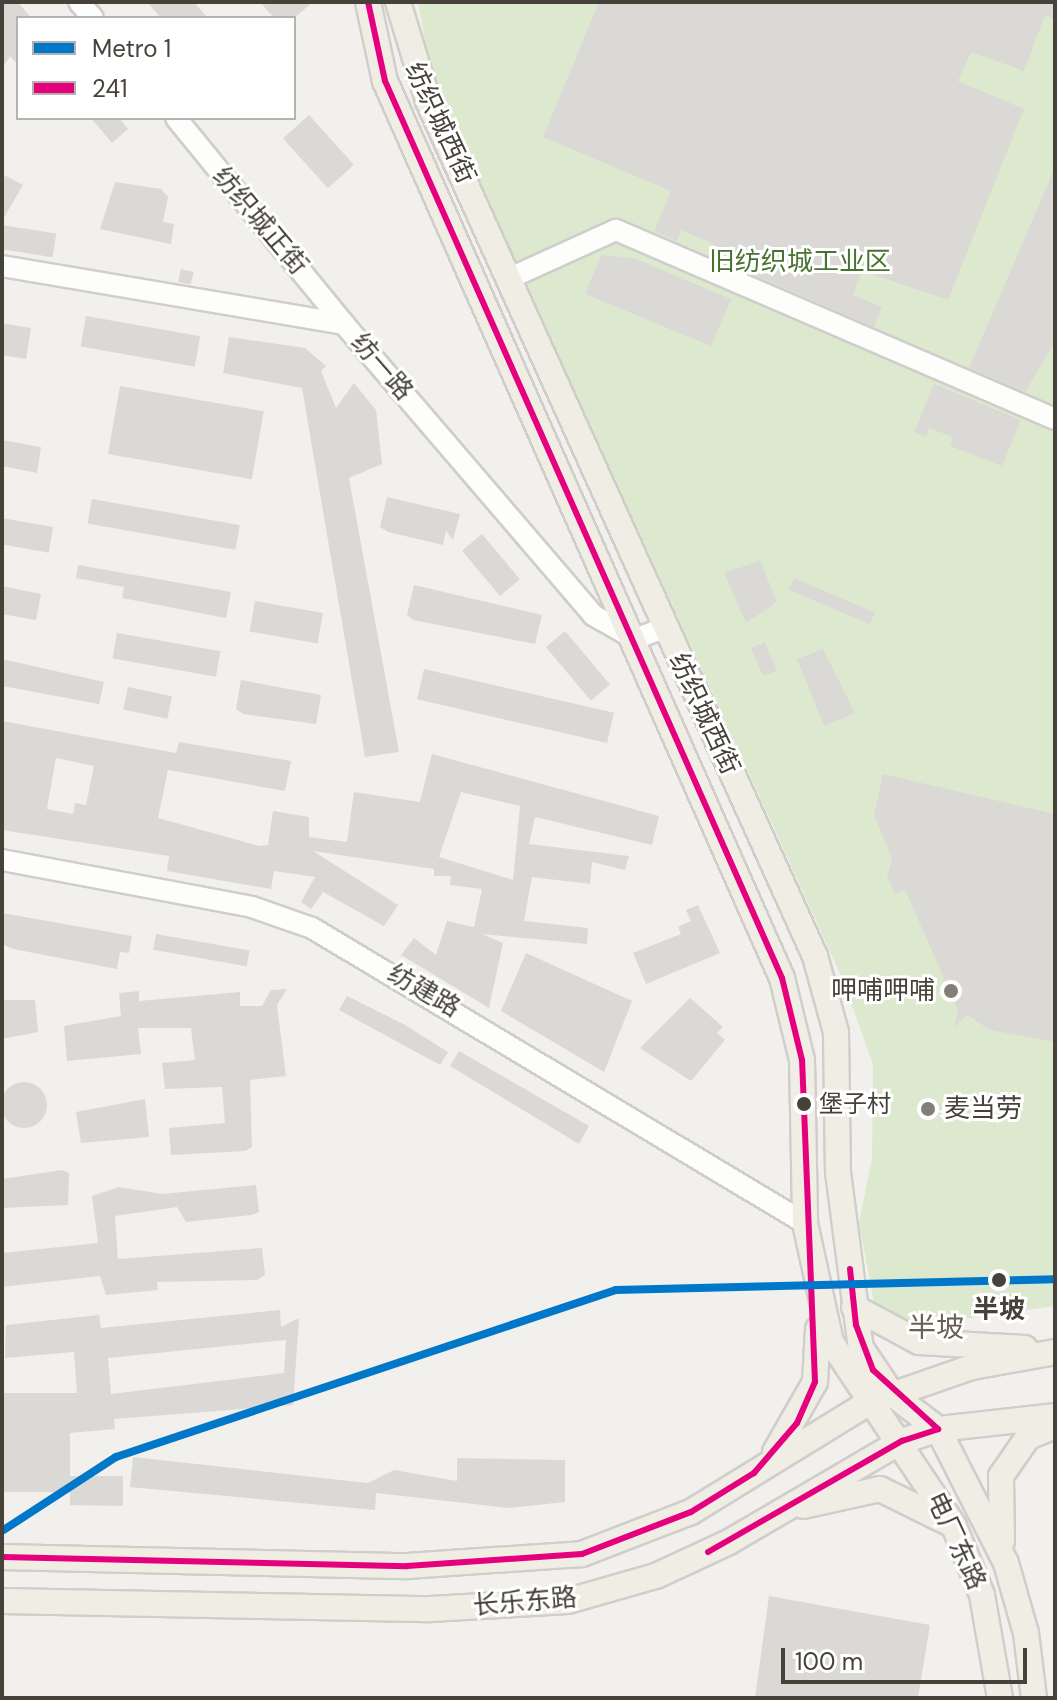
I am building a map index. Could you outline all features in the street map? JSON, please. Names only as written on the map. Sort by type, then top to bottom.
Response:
[{"type":"main road","name":"纺织城西街","points":[[368,2],[385,81],[635,639],[782,978],[802,1060],[805,1223],[816,1289],[838,1361],[868,1403]]},
{"type":"main road","name":"纺织城西街","points":[[398,2],[416,73],[828,997],[854,1307],[861,1348],[892,1394],[938,1429]]},
{"type":"main road","points":[[754,1473],[797,1423],[815,1382],[816,1289]]},
{"type":"main road","points":[[854,1307],[919,1342],[1055,1351]]},
{"type":"main road","name":"长乐东路","points":[[2,1557],[493,1564],[582,1554],[635,1537],[754,1473],[868,1403],[972,1367],[1055,1351]]},
{"type":"main road","name":"电厂东路","points":[[868,1403],[902,1441],[954,1526],[982,1595],[1000,1698]]},
{"type":"main road","name":"长乐东路","points":[[2,1601],[430,1609],[568,1601],[656,1576],[781,1511],[902,1441],[938,1429],[1055,1416]]},
{"type":"main road","points":[[1006,1563],[997,1501],[1001,1476],[1028,1437],[1055,1426]]},
{"type":"main road","name":"电厂东路","points":[[938,1429],[1006,1563],[1026,1633],[1034,1698]]},
{"type":"main road","points":[[781,1511],[880,1489],[954,1526]]},
{"type":"street","name":"纺织城正街","points":[[178,120],[344,324]]},
{"type":"street","points":[[510,278],[616,230],[1055,419]]},
{"type":"street","name":"纺一路","points":[[2,266],[344,324],[593,615],[635,639]]},
{"type":"street","points":[[635,639],[664,628]]},
{"type":"street","name":"纺建路","points":[[2,860],[252,907],[312,928],[805,1223]]},
{"type":"green space","name":"旧纺织城工业区","points":[[418,2],[1055,2],[1055,1306],[921,1325],[875,1308],[859,1223],[872,1158],[873,1064],[842,978],[431,74]]},
{"type":"building","points":[[2,2],[18,2],[29,16],[16,16],[16,63],[10,56],[2,69]]},
{"type":"building","points":[[147,2],[194,2],[206,16],[159,16]]},
{"type":"building","points":[[260,2],[313,2],[296,16],[272,16]]},
{"type":"building","points":[[599,2],[1055,2],[1055,19],[1045,15],[1024,71],[971,52],[958,81],[1024,109],[948,300],[862,271],[853,295],[882,307],[874,327],[722,261],[725,254],[713,244],[681,230],[677,241],[654,231],[671,191],[543,137]]},
{"type":"building","points":[[309,115],[354,165],[328,188],[283,138]]},
{"type":"building","points":[[93,120],[121,120],[128,129],[112,143]]},
{"type":"building","points":[[1055,167],[1055,342],[1025,392],[969,368]]},
{"type":"building","points":[[2,174],[23,185],[2,221]]},
{"type":"building","points":[[115,182],[161,189],[168,197],[163,222],[174,224],[171,244],[100,229]]},
{"type":"building","points":[[2,225],[56,234],[53,257],[2,249]]},
{"type":"building","points":[[601,255],[636,259],[731,299],[711,346],[585,294]]},
{"type":"building","points":[[181,269],[194,272],[191,285],[178,282]]},
{"type":"building","points":[[86,316],[200,336],[195,367],[81,347]]},
{"type":"building","points":[[2,323],[31,328],[26,359],[2,355]]},
{"type":"building","points":[[229,337],[305,348],[326,366],[321,371],[336,408],[354,383],[376,410],[382,464],[349,478],[399,752],[365,757],[302,388],[223,373]]},
{"type":"building","points":[[934,384],[1021,420],[1002,466],[950,446],[953,437],[929,428],[926,437],[914,432]]},
{"type":"building","points":[[120,386],[264,411],[252,479],[108,454]]},
{"type":"building","points":[[2,440],[41,447],[37,473],[2,466]]},
{"type":"building","points":[[387,497],[460,514],[453,540],[446,531],[443,545],[388,532],[380,527]]},
{"type":"building","points":[[92,499],[240,525],[235,550],[88,524]]},
{"type":"building","points":[[2,518],[53,527],[49,553],[2,544]]},
{"type":"building","points":[[482,534],[520,579],[500,596],[462,551]]},
{"type":"building","points":[[760,561],[777,602],[746,623],[724,573]]},
{"type":"building","points":[[78,565],[231,592],[226,618],[122,598],[124,587],[76,578]]},
{"type":"building","points":[[794,578],[875,612],[870,624],[789,590]]},
{"type":"building","points":[[414,585],[542,615],[535,644],[413,620],[407,615]]},
{"type":"building","points":[[2,586],[41,594],[36,620],[2,614]]},
{"type":"building","points":[[255,601],[323,613],[318,644],[250,632]]},
{"type":"building","points":[[565,631],[610,685],[591,701],[546,647]]},
{"type":"building","points":[[117,633],[220,651],[216,677],[112,659]]},
{"type":"building","points":[[765,642],[777,671],[763,676],[751,648]]},
{"type":"building","points":[[823,649],[855,713],[824,726],[797,659]]},
{"type":"building","points":[[2,659],[104,682],[99,704],[2,686]]},
{"type":"building","points":[[424,669],[614,713],[607,743],[417,699]]},
{"type":"building","points":[[241,680],[321,695],[316,724],[243,714],[236,709]]},
{"type":"building","points":[[128,687],[172,696],[167,719],[123,709]]},
{"type":"building","points":[[2,721],[176,753],[179,742],[291,761],[285,791],[168,770],[158,818],[260,846],[268,845],[273,811],[309,817],[309,837],[347,842],[354,792],[420,802],[432,754],[659,816],[652,845],[535,817],[529,844],[629,856],[625,870],[592,862],[590,884],[532,877],[524,921],[588,928],[587,944],[482,934],[503,943],[489,1008],[401,955],[414,938],[436,955],[447,921],[474,927],[482,889],[450,885],[451,876],[434,876],[434,869],[313,851],[398,905],[384,926],[323,892],[311,909],[301,902],[315,877],[274,871],[271,889],[167,871],[169,856],[2,830]],"holes":[[[56,758],[94,766],[86,805],[75,803],[73,814],[47,809]],[[461,792],[520,806],[513,880],[439,857]]]},
{"type":"building","points":[[883,774],[1055,814],[1055,1042],[990,1030],[967,1015],[954,1027],[958,1010],[905,890],[895,894],[887,876],[892,859],[874,815]]},
{"type":"building","points":[[698,905],[720,953],[646,984],[633,953],[681,934],[678,927],[691,921],[686,910]]},
{"type":"building","points":[[2,913],[132,936],[129,953],[120,952],[117,969],[13,949],[2,944]]},
{"type":"building","points":[[156,934],[250,950],[247,966],[153,950]]},
{"type":"building","points":[[526,953],[632,1001],[604,1072],[501,1011]]},
{"type":"building","points":[[287,989],[277,1005],[286,1076],[250,1080],[252,1147],[245,1151],[171,1155],[169,1128],[225,1123],[222,1087],[165,1089],[162,1063],[195,1060],[191,1028],[138,1028],[141,1054],[67,1061],[64,1026],[121,1016],[119,993],[139,991],[139,1001],[240,992],[240,1006],[262,1006],[271,990]]},
{"type":"building","points":[[347,996],[405,1025],[448,1052],[440,1065],[339,1010]]},
{"type":"building","points":[[690,998],[723,1027],[717,1033],[725,1040],[691,1081],[640,1048]]},
{"type":"building","points":[[2,1000],[35,1000],[38,1032],[2,1039]]},
{"type":"building","points":[[459,1051],[589,1126],[579,1144],[450,1066]]},
{"type":"building","points":[[24,1082],[40,1089],[47,1105],[40,1121],[24,1128],[8,1121],[1,1105],[8,1089]]},
{"type":"building","points":[[145,1099],[149,1137],[81,1143],[76,1112]]},
{"type":"building","points":[[62,1170],[69,1173],[68,1205],[2,1208],[2,1179]]},
{"type":"building","points":[[256,1185],[259,1212],[251,1215],[186,1222],[177,1207],[115,1216],[118,1259],[262,1248],[265,1275],[257,1280],[157,1282],[158,1290],[106,1295],[100,1276],[2,1287],[2,1253],[98,1243],[92,1196],[119,1187],[162,1194]]},
{"type":"building","points":[[280,1310],[281,1327],[299,1318],[293,1405],[114,1419],[115,1429],[70,1433],[70,1476],[123,1476],[123,1506],[70,1505],[70,1492],[2,1492],[2,1393],[77,1393],[74,1352],[5,1358],[6,1325],[99,1315],[101,1328]],"holes":[[[286,1340],[284,1373],[111,1394],[108,1358]]]},
{"type":"building","points":[[133,1457],[368,1483],[394,1470],[457,1481],[457,1458],[565,1460],[565,1502],[509,1508],[376,1493],[375,1510],[130,1487]]},
{"type":"building","points":[[769,1596],[930,1625],[918,1698],[755,1698]]},
{"type":"metro line","name":"1","points":[[2,1531],[116,1457],[616,1290],[1055,1279]]},
{"type":"transit line","name":"241","points":[[2,1557],[407,1566],[582,1554],[691,1512],[754,1473],[797,1423],[815,1382],[802,1060],[782,978],[385,81],[368,2]]},
{"type":"transit line","name":"241","points":[[850,1269],[856,1325],[873,1370],[938,1429]]},
{"type":"transit line","name":"241","points":[[708,1552],[902,1441],[938,1429]]},
{"type":"place","name":"呷哺呷哺","points":[[951,991]]},
{"type":"place","name":"堡子村","points":[[804,1104]]},
{"type":"place","name":"麦当劳","points":[[928,1109]]},
{"type":"place","name":"半坡","points":[[999,1280]]},
{"type":"district","name":"半坡","points":[[936,1328]]}]
